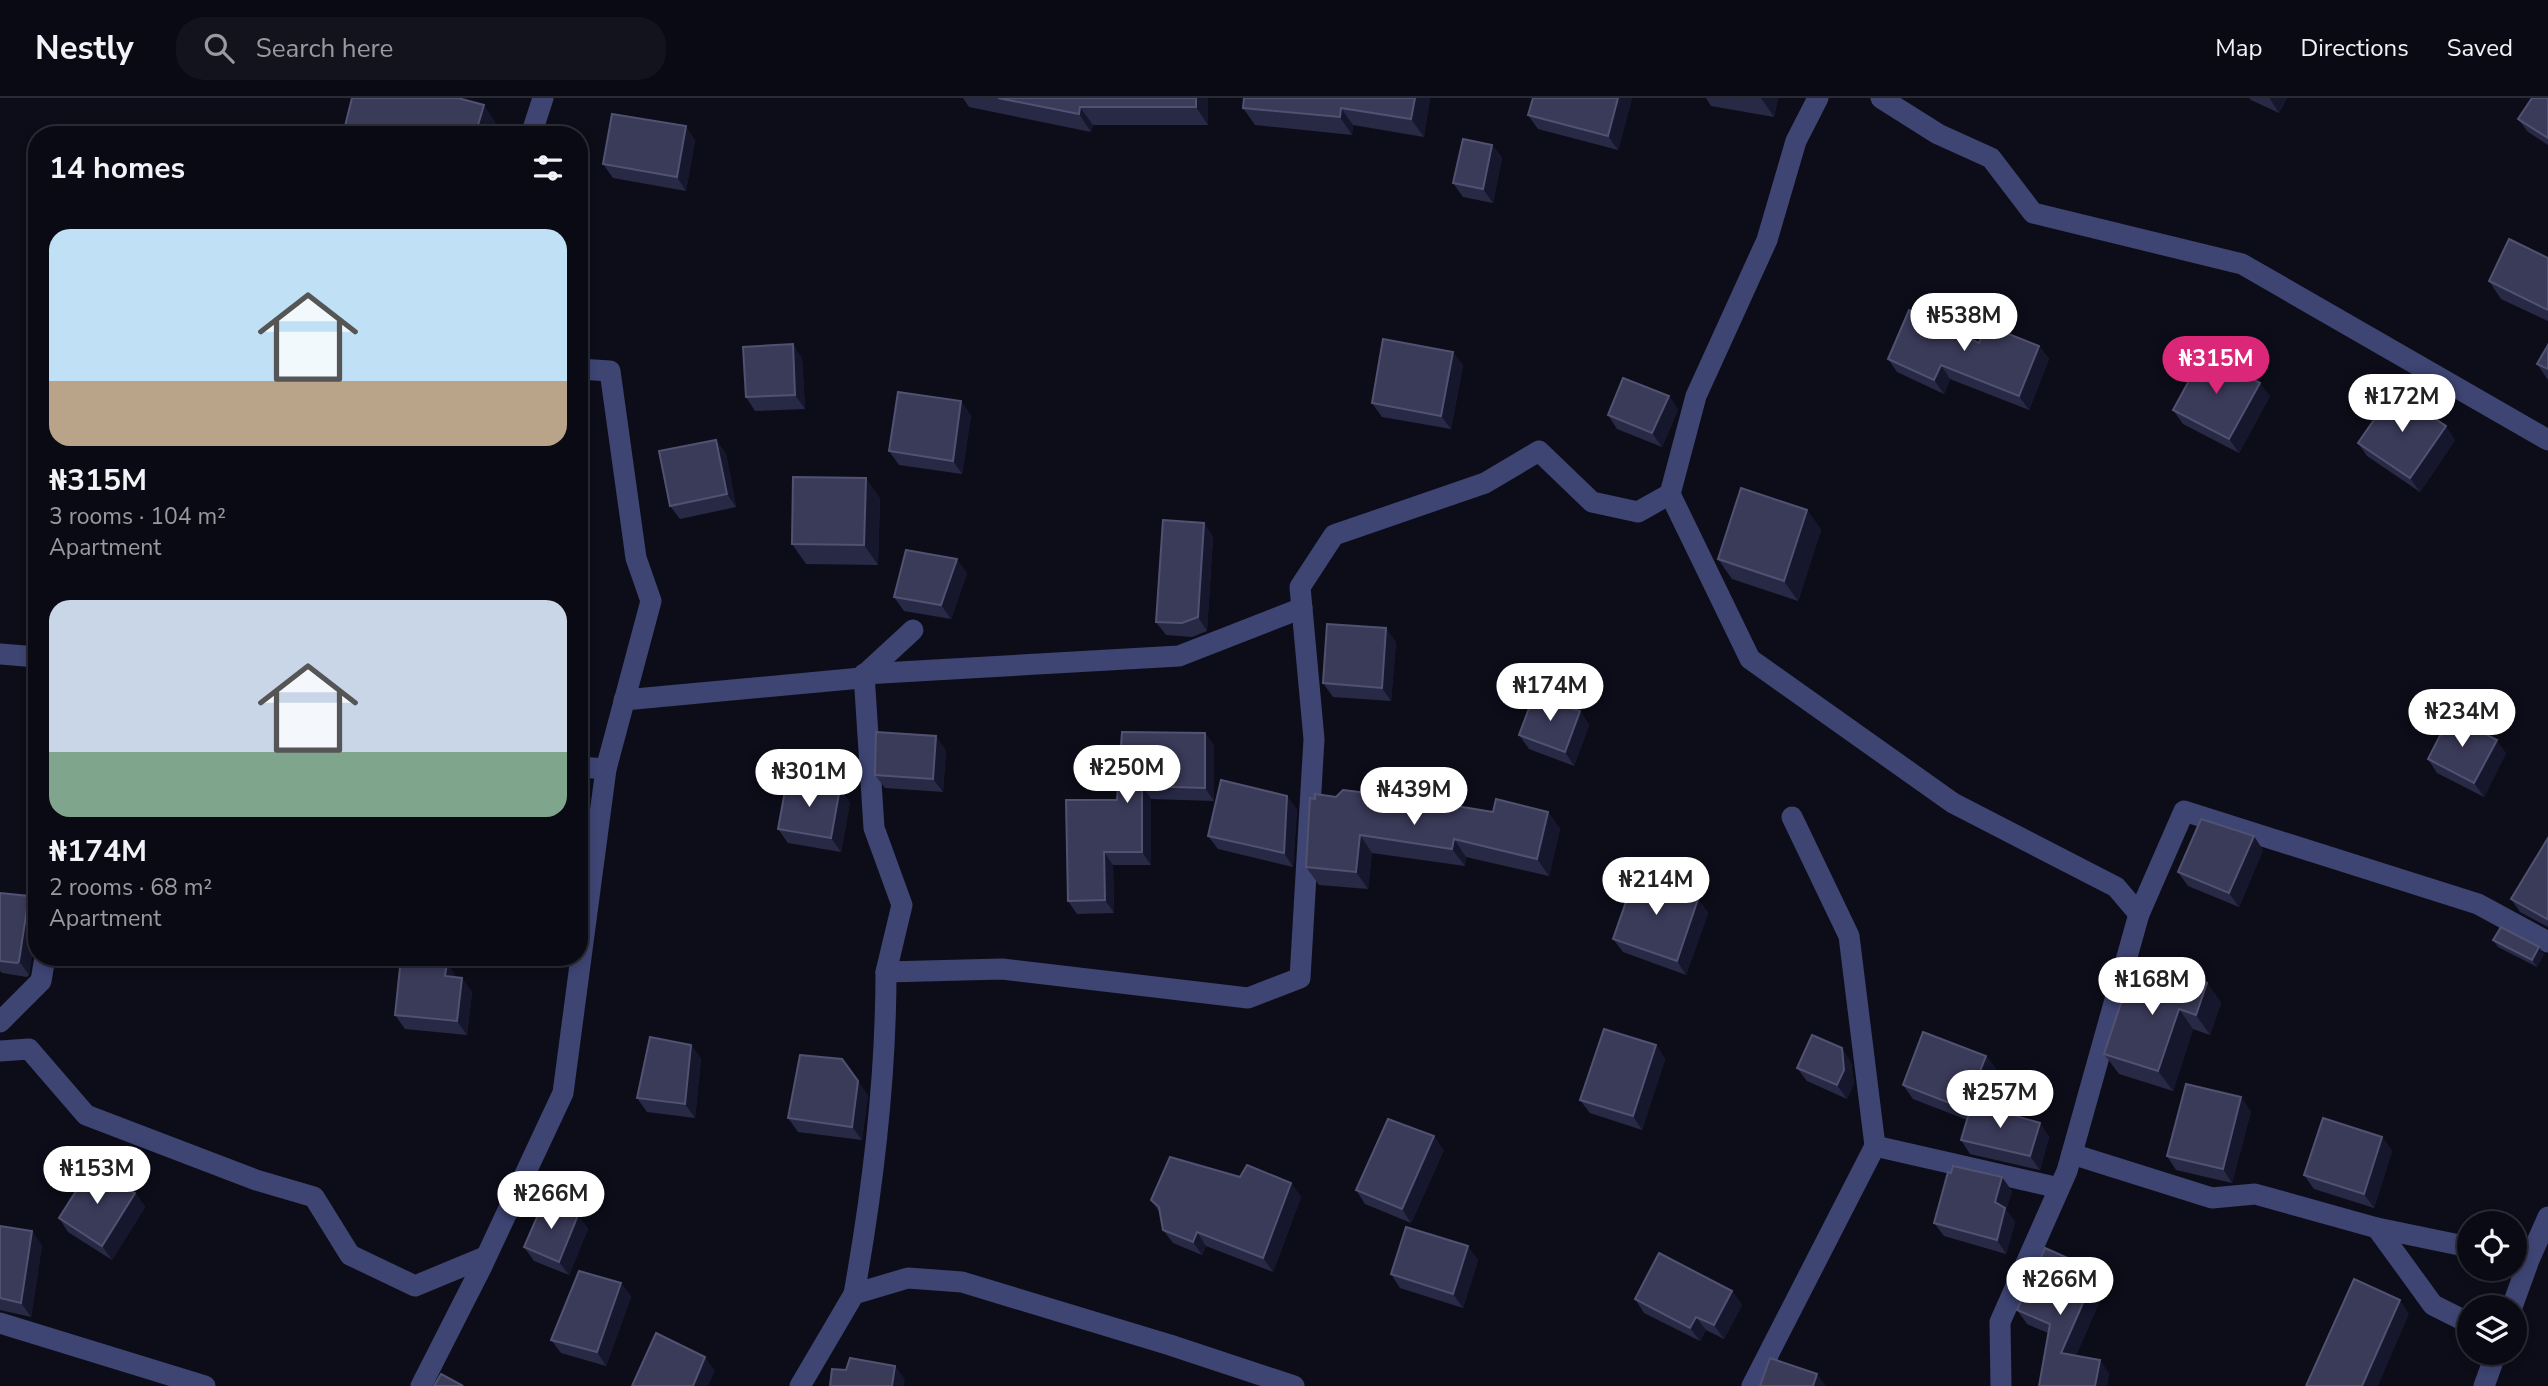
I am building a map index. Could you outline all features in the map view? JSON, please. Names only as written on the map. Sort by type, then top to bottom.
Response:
[{"type":"street","points":[[534,126],[543,98]]},
{"type":"street","points":[[1818,98],[1796,141],[1767,240],[1696,396],[1670,494],[1749,659],[1954,803],[2116,887],[2138,914]]},
{"type":"street","points":[[1881,98],[1938,134],[1991,158],[2033,213],[2242,264],[2548,440]]},
{"type":"street","points":[[588,370],[610,371],[636,558],[650,601],[606,769],[588,905]]},
{"type":"street","points":[[886,972],[1002,969],[1248,998],[1300,978],[1314,739],[1300,587],[1334,535],[1485,483],[1539,451],[1592,502],[1638,512],[1670,494]]},
{"type":"street","points":[[864,674],[1179,656],[1302,608]]},
{"type":"street","points":[[624,700],[861,678],[913,630]]},
{"type":"street","points":[[0,654],[28,656]]},
{"type":"street","points":[[800,1386],[855,1294],[871,1196],[886,1021],[886,972],[902,905],[874,828],[864,674]]},
{"type":"street","points":[[588,768],[606,769]]},
{"type":"street","points":[[2001,1386],[2000,1322],[2072,1154],[2138,914],[2184,811],[2478,904],[2548,942]]},
{"type":"street","points":[[1752,1386],[1875,1146],[1849,936],[1792,817]]},
{"type":"street","points":[[0,1022],[41,981],[44,966]]},
{"type":"street","points":[[421,1386],[563,1093],[580,966]]},
{"type":"street","points":[[0,1051],[29,1049],[86,1115],[256,1180],[314,1197],[350,1255],[415,1286],[485,1258]]},
{"type":"street","points":[[1875,1146],[2059,1188]]},
{"type":"street","points":[[2072,1154],[2212,1198],[2255,1194],[2377,1228],[2457,1245]]},
{"type":"street","points":[[2527,1250],[2548,1217]]},
{"type":"street","points":[[2377,1228],[2432,1305],[2457,1317]]},
{"type":"street","points":[[855,1294],[908,1278],[962,1282],[1294,1386]]},
{"type":"street","points":[[0,1323],[205,1386]]},
{"type":"street","points":[[2484,1386],[2492,1365]]},
{"type":"building","points":[[352,98],[458,98],[484,105],[478,126],[345,126]]},
{"type":"building","points":[[998,98],[1196,98],[1196,107],[1080,107],[1079,114]]},
{"type":"building","points":[[1244,98],[1415,98],[1411,119],[1341,108],[1340,117],[1243,108]]},
{"type":"building","points":[[1533,98],[1618,98],[1608,136],[1528,115]]},
{"type":"building","points":[[2532,98],[2548,98],[2548,138],[2518,119]]},
{"type":"building","points":[[612,114],[686,126],[677,177],[603,164]]},
{"type":"building","points":[[1463,139],[1492,145],[1483,189],[1453,183]]},
{"type":"building","points":[[2509,239],[2548,258],[2548,310],[2489,281]]},
{"type":"building","points":[[1909,310],[1979,343],[1986,325],[2039,346],[2019,396],[1941,365],[1934,380],[1888,359]]},
{"type":"building","points":[[1383,339],[1453,352],[1441,416],[1372,403]]},
{"type":"building","points":[[793,344],[795,395],[746,397],[743,347]]},
{"type":"building","points":[[2548,345],[2548,369],[2537,364]]},
{"type":"building","points":[[2204,353],[2260,383],[2229,439],[2173,410]]},
{"type":"building","points":[[1623,378],[1669,396],[1652,433],[1608,415]]},
{"type":"building","points":[[2394,391],[2446,426],[2410,478],[2358,443]]},
{"type":"building","points":[[898,392],[961,401],[953,461],[889,451]]},
{"type":"building","points":[[716,440],[727,494],[670,506],[659,451]]},
{"type":"building","points":[[793,477],[866,478],[864,545],[792,544]]},
{"type":"building","points":[[1741,488],[1807,510],[1784,581],[1718,559]]},
{"type":"building","points":[[1163,520],[1204,523],[1198,617],[1182,623],[1156,622]]},
{"type":"building","points":[[906,550],[957,559],[941,605],[894,597]]},
{"type":"building","points":[[1327,624],[1386,628],[1382,688],[1323,683]]},
{"type":"building","points":[[1534,695],[1580,711],[1565,752],[1519,735]]},
{"type":"building","points":[[2450,716],[2497,740],[2474,783],[2428,759]]},
{"type":"building","points":[[876,732],[936,736],[933,779],[875,775]]},
{"type":"building","points":[[1122,732],[1205,733],[1205,788],[1142,786],[1142,852],[1104,852],[1105,900],[1068,901],[1066,800],[1117,800]]},
{"type":"building","points":[[787,780],[840,788],[831,838],[778,829]]},
{"type":"building","points":[[1221,780],[1287,796],[1284,853],[1208,836]]},
{"type":"building","points":[[1343,790],[1493,812],[1496,799],[1548,812],[1537,859],[1454,839],[1452,849],[1360,835],[1356,872],[1306,867],[1310,798],[1315,799],[1315,794],[1336,797]]},
{"type":"building","points":[[2201,819],[2254,836],[2229,893],[2178,872]]},
{"type":"building","points":[[2548,838],[2548,916],[2547,919],[2511,899]]},
{"type":"building","points":[[1657,873],[1682,881],[1678,892],[1698,899],[1677,961],[1613,939],[1635,876],[1653,883]]},
{"type":"building","points":[[0,893],[28,896],[19,961],[0,961]]},
{"type":"building","points":[[2501,927],[2539,947],[2532,960],[2493,940]]},
{"type":"building","points":[[400,966],[447,966],[445,976],[462,978],[457,1021],[395,1015]]},
{"type":"building","points":[[2156,966],[2207,983],[2196,1015],[2179,1009],[2158,1071],[2104,1054],[2127,985],[2148,992]]},
{"type":"building","points":[[1604,1029],[1656,1045],[1633,1116],[1580,1100]]},
{"type":"building","points":[[1923,1032],[1986,1056],[1965,1109],[1903,1085]]},
{"type":"building","points":[[1812,1035],[1842,1048],[1844,1070],[1837,1085],[1797,1068]]},
{"type":"building","points":[[650,1037],[691,1045],[685,1104],[637,1098]]},
{"type":"building","points":[[800,1055],[842,1059],[858,1081],[852,1127],[788,1118]]},
{"type":"building","points":[[2186,1084],[2241,1097],[2223,1169],[2167,1156]]},
{"type":"building","points":[[1972,1103],[2040,1123],[2030,1156],[1961,1140]]},
{"type":"building","points":[[2323,1118],[2382,1137],[2364,1194],[2304,1175]]},
{"type":"building","points":[[1388,1119],[1434,1136],[1402,1209],[1356,1190]]},
{"type":"building","points":[[1170,1157],[1240,1177],[1247,1165],[1291,1183],[1263,1258],[1197,1232],[1193,1242],[1163,1230],[1159,1207],[1151,1200]]},
{"type":"building","points":[[92,1166],[135,1193],[102,1246],[59,1218]]},
{"type":"building","points":[[1953,1166],[2002,1177],[1995,1202],[2005,1208],[1997,1240],[1934,1223],[1948,1172],[1951,1173]]},
{"type":"building","points":[[544,1201],[578,1215],[559,1262],[524,1247]]},
{"type":"building","points":[[0,1226],[32,1231],[21,1303],[0,1298]]},
{"type":"building","points":[[1406,1227],[1468,1246],[1453,1294],[1391,1274]]},
{"type":"building","points":[[2045,1248],[2097,1271],[2061,1353],[2100,1360],[2095,1386],[2039,1386],[2050,1324],[2017,1310]]},
{"type":"building","points":[[1659,1253],[1732,1291],[1714,1325],[1696,1317],[1690,1328],[1635,1299]]},
{"type":"building","points":[[579,1271],[621,1283],[597,1352],[551,1340]]},
{"type":"building","points":[[2354,1279],[2400,1300],[2362,1386],[2306,1386]]},
{"type":"building","points":[[656,1333],[705,1357],[693,1386],[632,1386]]},
{"type":"building","points":[[850,1358],[895,1366],[892,1386],[830,1386],[832,1369],[846,1370]]},
{"type":"building","points":[[1770,1358],[1817,1374],[1813,1386],[1760,1386]]},
{"type":"building","points":[[441,1374],[463,1386],[434,1386]]}]
